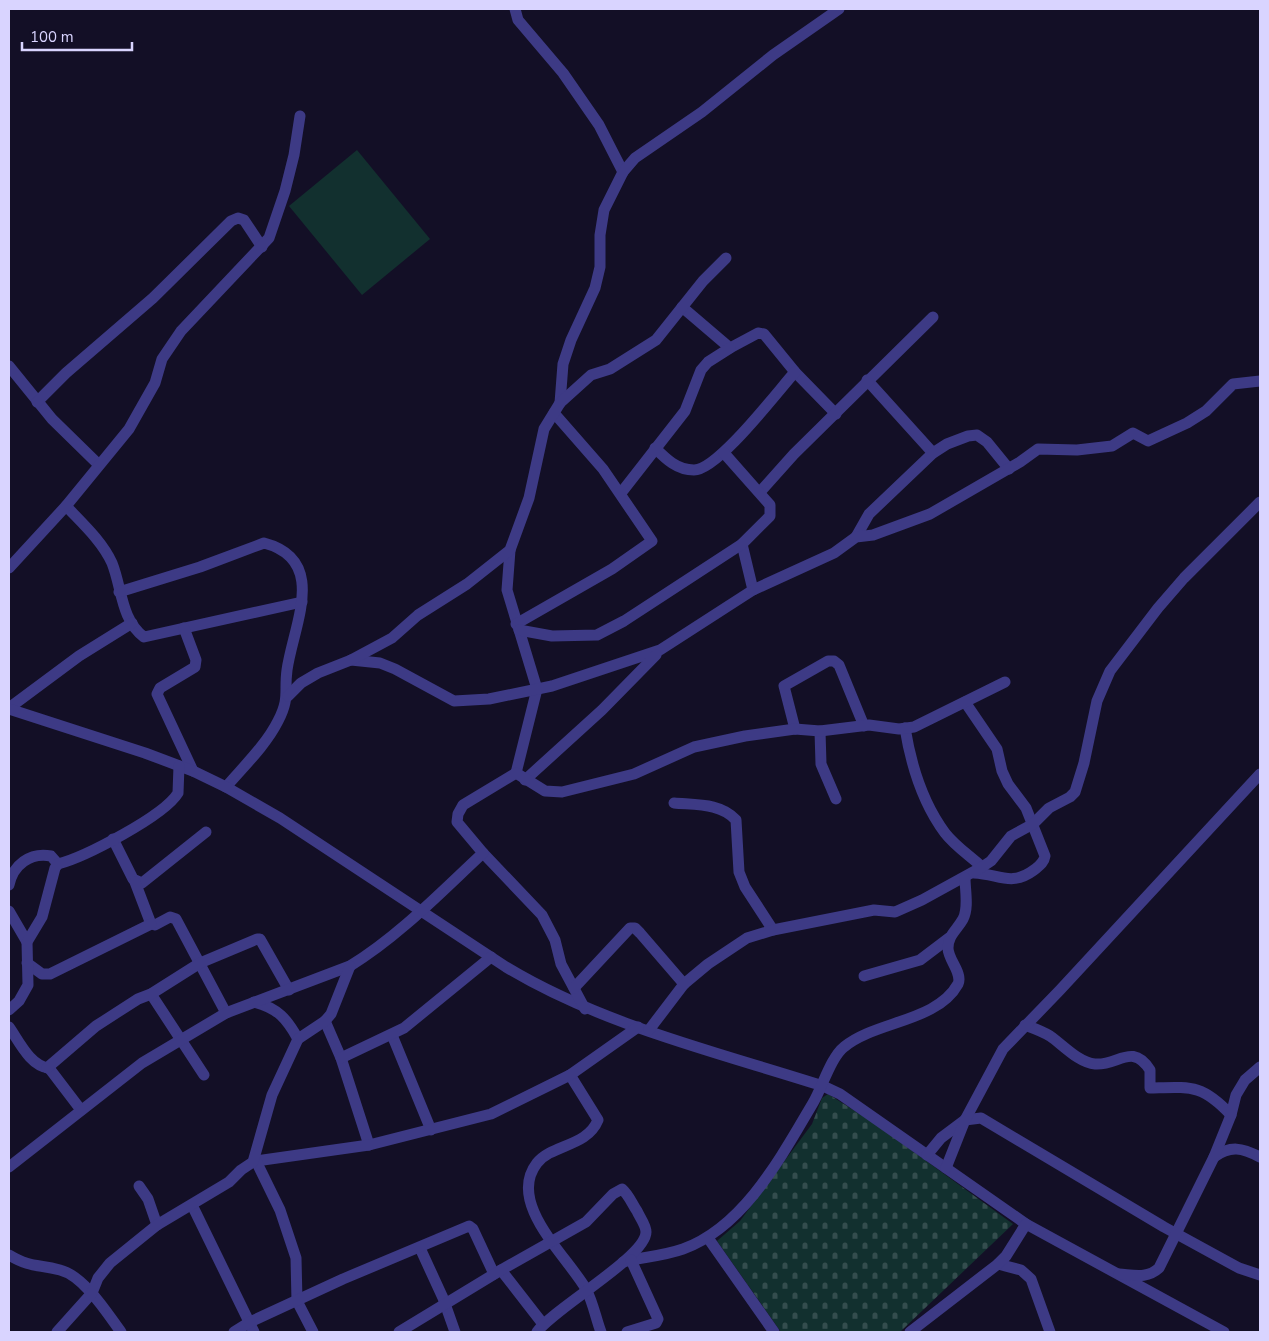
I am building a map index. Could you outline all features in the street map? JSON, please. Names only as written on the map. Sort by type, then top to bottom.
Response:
[{"type":"street","points":[[515,9],[518,20],[563,73],[598,125],[623,172]]},
{"type":"street","points":[[517,627],[650,544],[651,539],[604,468],[557,408],[564,364],[571,340],[594,288],[600,267],[600,235],[604,210],[623,172],[635,158],[702,112],[773,55],[839,9]]},
{"type":"street","points":[[9,568],[66,506],[136,418],[144,399],[155,383],[162,358],[181,331],[262,246],[272,232],[286,191],[300,116]]},
{"type":"street","points":[[37,402],[66,373],[153,298],[231,221],[238,218],[244,220],[262,246]]},
{"type":"street","points":[[521,777],[537,688],[507,590],[510,550],[529,498],[544,429],[557,408],[591,375],[610,369],[656,340],[703,281],[726,258]]},
{"type":"street","points":[[682,307],[730,348]]},
{"type":"street","points":[[760,492],[794,454],[836,414],[867,380],[933,317]]},
{"type":"street","points":[[621,493],[685,412],[701,370],[708,362],[730,348],[762,333],[795,372],[836,414]]},
{"type":"street","points":[[9,366],[37,402],[98,464]]},
{"type":"street","points":[[655,448],[670,463],[694,470],[705,468],[724,453],[795,372]]},
{"type":"street","points":[[867,380],[933,453]]},
{"type":"street","points":[[856,537],[873,535],[930,514],[1009,469],[1038,450],[1077,450],[1112,446],[1133,433],[1148,441],[1206,411],[1233,384],[1260,381]]},
{"type":"street","points":[[585,1009],[561,964],[555,940],[542,915],[483,853],[457,822],[458,814],[464,805],[521,777],[602,710],[660,650],[753,590],[834,553],[856,537],[869,514],[933,453],[946,444],[968,436],[978,435],[987,442],[1009,469]]},
{"type":"street","points":[[517,627],[552,636],[597,635],[624,621],[742,544],[770,516],[770,505],[724,453]]},
{"type":"street","points":[[56,1332],[92,1293],[98,1278],[110,1262],[157,1225],[229,1182],[241,1170],[254,1162],[370,1145],[506,1109],[570,1075],[644,1028],[684,984],[708,964],[747,938],[772,930],[874,910],[895,912],[974,873],[991,861],[1011,836],[1033,824],[1049,808],[1070,797],[1075,792],[1084,763],[1097,700],[1110,671],[1158,608],[1184,578],[1260,502]]},
{"type":"street","points":[[66,506],[106,552],[132,622],[144,638],[302,602]]},
{"type":"street","points":[[120,592],[264,543],[287,552],[296,563],[301,575],[302,602],[287,671],[288,696],[278,723],[226,787]]},
{"type":"street","points":[[742,544],[753,590]]},
{"type":"street","points":[[288,696],[301,683],[312,676],[351,660],[392,638],[418,616],[467,584],[510,550]]},
{"type":"street","points":[[9,709],[79,656],[132,622]]},
{"type":"street","points":[[184,628],[196,664],[192,669],[160,688],[157,694],[193,771]]},
{"type":"street","points":[[351,660],[380,663],[395,669],[454,701],[489,699],[584,677],[660,650]]},
{"type":"street","points":[[795,729],[784,686],[828,661],[834,661],[839,665],[864,726]]},
{"type":"street","points":[[521,777],[545,791],[562,792],[634,774],[694,747],[745,736],[795,729],[820,731],[864,726],[914,727],[1004,682]]},
{"type":"street","points":[[905,728],[910,764],[930,809],[974,873],[1016,880],[1024,878],[1041,865],[1045,856],[1026,808],[1008,784],[994,743],[965,702]]},
{"type":"street","points":[[9,709],[193,771],[226,787],[280,818],[420,911],[541,988],[585,1009],[823,1086],[858,1105],[1026,1224],[1114,1274],[1224,1332]]},
{"type":"street","points":[[820,731],[820,764],[836,799]]},
{"type":"street","points":[[9,1010],[25,994],[28,986],[27,942],[42,917],[50,880],[58,864],[112,839],[158,814],[175,799],[180,786],[179,766]]},
{"type":"street","points":[[946,1168],[965,1120],[1003,1049],[1260,774]]},
{"type":"street","points":[[674,803],[721,808],[729,812],[736,820],[739,872],[745,887],[772,930]]},
{"type":"street","points":[[135,882],[142,883],[145,881],[206,832]]},
{"type":"street","points":[[112,839],[135,882],[151,924]]},
{"type":"street","points":[[9,1167],[142,1063],[226,1013],[350,966],[420,911],[483,853]]},
{"type":"street","points":[[9,885],[15,870],[34,856],[51,856],[58,864]]},
{"type":"street","points":[[864,976],[920,960],[948,938],[964,918],[974,873]]},
{"type":"street","points":[[9,912],[27,942]]},
{"type":"street","points":[[26,962],[42,974],[50,974],[151,924],[155,925],[174,916],[226,1013]]},
{"type":"street","points":[[574,988],[630,928],[634,928],[640,933],[684,984]]},
{"type":"street","points":[[627,1261],[674,1252],[708,1238],[729,1223],[782,1155],[823,1086],[837,1054],[843,1047],[861,1036],[930,1010],[958,983],[959,977],[948,951],[948,938]]},
{"type":"street","points":[[47,1068],[102,1022],[138,999],[151,994],[200,963],[260,939],[289,990]]},
{"type":"street","points":[[341,1058],[404,1028],[491,957]]},
{"type":"street","points":[[313,1332],[297,1301],[296,1258],[280,1210],[254,1162],[272,1095],[298,1039],[325,1021],[336,1004],[350,966]]},
{"type":"street","points":[[151,994],[180,1042],[204,1075]]},
{"type":"street","points":[[254,1002],[275,1009],[284,1017],[298,1039]]},
{"type":"street","points":[[325,1021],[341,1058],[370,1145]]},
{"type":"street","points":[[1025,1024],[1048,1035],[1080,1058],[1094,1064],[1127,1056],[1139,1058],[1150,1070],[1150,1088],[1184,1087],[1203,1090],[1216,1099],[1231,1115]]},
{"type":"street","points":[[9,1027],[30,1057],[42,1068],[47,1068],[81,1110]]},
{"type":"street","points":[[392,1035],[431,1130]]},
{"type":"street","points":[[1114,1274],[1152,1274],[1159,1268],[1214,1158],[1231,1115],[1236,1094],[1245,1080],[1260,1067]]},
{"type":"street","points":[[570,1075],[598,1120],[596,1126],[574,1143],[542,1158],[530,1176],[528,1198],[552,1240],[586,1290],[601,1332]]},
{"type":"street","points":[[927,1154],[941,1138],[965,1120],[981,1118],[1059,1166],[1177,1234],[1239,1268],[1260,1275]]},
{"type":"street","points":[[1214,1158],[1224,1150],[1232,1148],[1249,1151],[1260,1157]]},
{"type":"street","points":[[139,1186],[148,1199],[157,1225]]},
{"type":"street","points":[[234,1332],[252,1327],[297,1301],[342,1279],[471,1227],[497,1272],[540,1328],[586,1290],[627,1261],[641,1245],[646,1234],[645,1227],[622,1189],[613,1194],[586,1222],[497,1272],[402,1330]]},
{"type":"street","points":[[192,1205],[252,1327]]},
{"type":"street","points":[[910,1332],[998,1264],[1006,1256],[1026,1224]]},
{"type":"street","points":[[708,1238],[774,1332]]},
{"type":"street","points":[[420,1248],[455,1332]]},
{"type":"street","points":[[9,1255],[27,1265],[61,1270],[92,1293],[121,1332]]},
{"type":"street","points":[[627,1261],[658,1319],[656,1323],[627,1332]]},
{"type":"street","points":[[998,1264],[1026,1273],[1031,1279],[1050,1332]]},
{"type":"green space","points":[[357,150],[430,239],[362,295],[289,206]]},
{"type":"green space","points":[[828,1094],[874,1123],[1013,1224],[900,1332],[781,1332],[717,1241],[740,1221],[812,1124],[822,1098]]}]
